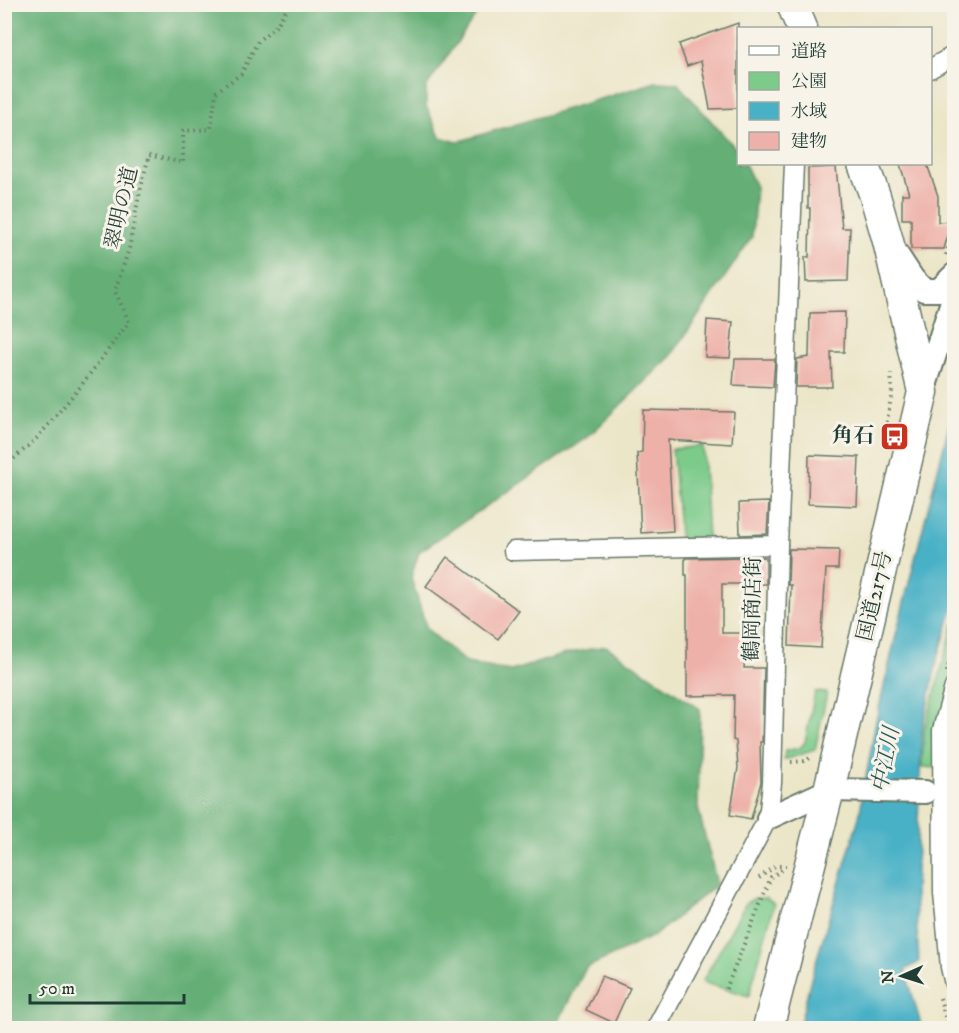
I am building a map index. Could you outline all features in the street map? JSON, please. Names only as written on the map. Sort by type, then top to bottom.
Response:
[{"type":"highway","points":[[792,4],[802,27]]},
{"type":"highway","name":"国道217号","points":[[768,1029],[843,791],[923,392],[888,242],[863,165]]},
{"type":"street","points":[[932,68],[954,56]]},
{"type":"street","name":"鶴岡商店街","points":[[656,1029],[768,818],[772,783],[778,545],[794,165]]},
{"type":"street","points":[[888,242],[913,279],[924,290],[939,290],[949,270]]},
{"type":"street","points":[[923,392],[954,295]]},
{"type":"street","points":[[513,551],[778,545]]},
{"type":"street","points":[[954,687],[942,730],[941,790],[943,893],[950,967],[954,984]]},
{"type":"street","points":[[768,818],[843,791],[941,790]]},
{"type":"path","name":"翠明の道","points":[[4,465],[38,437],[80,387],[129,322],[115,291],[129,249],[149,155],[183,163],[183,131],[211,129],[216,92],[241,74],[258,41],[277,25],[289,4]]},
{"type":"path","points":[[949,270],[954,227]]},
{"type":"path","points":[[884,442],[891,391],[890,362]]},
{"type":"path","points":[[791,762],[806,761],[818,752]]},
{"type":"path","points":[[726,989],[771,877],[787,866]]},
{"type":"green space","points":[[5,4],[483,5],[426,87],[426,106],[440,137],[457,142],[656,82],[677,83],[737,150],[737,165],[745,165],[756,187],[752,237],[671,356],[587,438],[419,552],[411,578],[427,629],[466,663],[511,671],[565,654],[606,646],[700,709],[698,808],[717,884],[655,935],[586,968],[555,1028],[5,1028]]},
{"type":"green space","points":[[703,446],[708,539],[680,540],[672,449]]},
{"type":"green space","points":[[954,623],[954,675],[938,731],[939,768],[922,767],[924,731]]},
{"type":"green space","points":[[815,692],[827,693],[815,750],[784,760],[785,751],[800,748],[805,742]]},
{"type":"green space","points":[[755,898],[766,898],[774,904],[749,996],[702,982],[746,903]]},
{"type":"water","name":"中江川","points":[[954,406],[954,606],[937,661],[922,731],[915,893],[919,962],[905,970],[922,1028],[799,1028],[810,982],[859,817],[877,716]]},
{"type":"building","points":[[738,23],[737,108],[710,109],[701,61],[687,66],[679,44]]},
{"type":"building","points":[[900,165],[927,165],[938,196],[938,222],[952,221],[944,249],[911,249],[911,219],[902,219],[902,194],[909,194]]},
{"type":"building","points":[[836,167],[842,228],[850,228],[848,281],[806,282],[805,257],[809,257],[810,208],[808,208],[808,168]]},
{"type":"building","points":[[845,312],[844,352],[831,352],[832,387],[796,387],[797,359],[809,357],[810,313]]},
{"type":"building","points":[[707,320],[733,322],[730,358],[705,357]]},
{"type":"building","points":[[735,359],[775,359],[773,387],[733,385]]},
{"type":"building","points":[[643,410],[734,412],[732,444],[668,440],[673,531],[641,533],[637,453],[642,452]]},
{"type":"building","points":[[809,455],[859,457],[857,506],[808,504]]},
{"type":"building","points":[[769,502],[767,534],[740,535],[739,503]]},
{"type":"building","points":[[789,549],[839,550],[838,569],[826,569],[821,648],[789,646],[791,585],[788,585]]},
{"type":"building","points":[[447,557],[519,611],[498,639],[426,586]]},
{"type":"building","points":[[766,557],[766,584],[722,584],[722,633],[747,633],[744,668],[764,668],[762,742],[760,742],[761,782],[751,819],[730,815],[738,768],[736,741],[733,740],[734,695],[687,696],[685,558]]},
{"type":"building","points":[[602,976],[630,988],[614,1023],[586,1010]]},
{"type":"place","name":"角石","points":[[895,436]]}]
